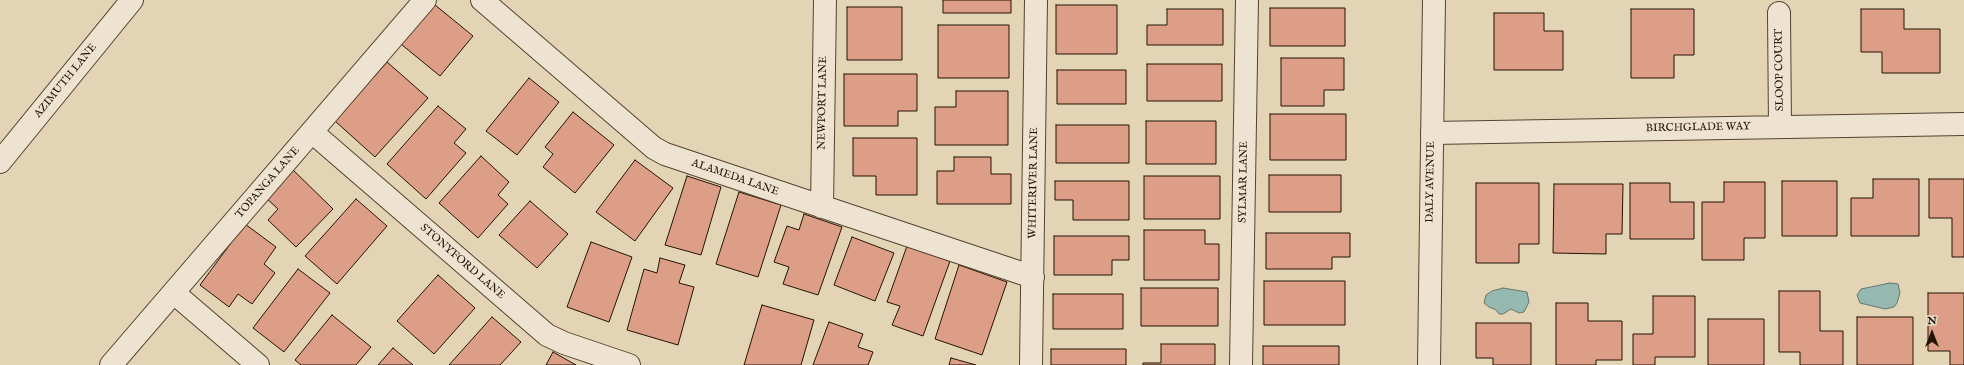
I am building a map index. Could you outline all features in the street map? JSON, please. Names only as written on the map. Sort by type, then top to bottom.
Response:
[{"type":"street","name":"AZIMUTH LANE","points":[[0,162],[132,0]]},
{"type":"street","name":"TOPANGA LANE","points":[[111,365],[426,0]]},
{"type":"street","name":"ALAMEDA LANE","points":[[482,0],[654,148],[665,154],[1032,277]]},
{"type":"street","name":"NEWPORT LANE","points":[[822,207],[825,0]]},
{"type":"street","name":"WHITERIVER LANE","points":[[1031,365],[1036,0]]},
{"type":"street","name":"SYLMAR LANE","points":[[1241,365],[1247,0]]},
{"type":"street","name":"DALY AVENUE","points":[[1429,365],[1434,0]]},
{"type":"street","name":"SLOOP COURT","points":[[1779,13],[1780,127]]},
{"type":"street","name":"BIRCHGLADE WAY","points":[[1432,133],[1964,124]]},
{"type":"street","name":"STONYFORD LANE","points":[[312,132],[547,335],[564,343],[629,365]]},
{"type":"street","points":[[174,293],[258,365]]},
{"type":"water","points":[[1890,283],[1898,284],[1900,293],[1894,307],[1885,309],[1860,303],[1857,295],[1861,289]]},
{"type":"water","points":[[1503,288],[1527,292],[1529,302],[1524,312],[1519,313],[1511,309],[1503,314],[1499,314],[1496,310],[1484,303],[1486,295],[1492,291]]},
{"type":"building","points":[[429,0],[473,36],[440,76],[396,40]]},
{"type":"building","points":[[943,0],[1011,0],[1011,13],[943,13]]},
{"type":"building","points":[[1056,5],[1117,5],[1117,54],[1056,54]]},
{"type":"building","points":[[847,7],[902,7],[902,60],[847,60]]},
{"type":"building","points":[[1270,8],[1345,8],[1345,46],[1270,46]]},
{"type":"building","points":[[1167,9],[1223,9],[1223,45],[1147,45],[1147,25],[1167,25]]},
{"type":"building","points":[[1631,9],[1694,9],[1694,55],[1674,55],[1674,78],[1631,78]]},
{"type":"building","points":[[1861,9],[1904,9],[1904,29],[1940,29],[1940,73],[1882,73],[1882,52],[1861,52]]},
{"type":"building","points":[[1494,13],[1544,13],[1544,31],[1563,31],[1563,70],[1494,70]]},
{"type":"building","points":[[938,25],[1009,25],[1009,78],[938,78]]},
{"type":"building","points":[[1281,58],[1344,58],[1344,90],[1324,90],[1324,106],[1281,106]]},
{"type":"building","points":[[387,62],[428,98],[375,157],[335,121]]},
{"type":"building","points":[[1147,64],[1222,64],[1222,101],[1147,101]]},
{"type":"building","points":[[1057,70],[1126,70],[1126,104],[1057,104]]},
{"type":"building","points":[[844,74],[917,74],[917,111],[898,111],[898,126],[844,126]]},
{"type":"building","points":[[529,78],[559,102],[517,155],[486,131]]},
{"type":"building","points":[[956,91],[1008,91],[1008,145],[935,145],[935,107],[956,107]]},
{"type":"building","points":[[438,106],[466,129],[454,143],[466,153],[426,199],[387,164]]},
{"type":"building","points":[[573,112],[614,145],[575,193],[543,167],[553,154],[545,147]]},
{"type":"building","points":[[1270,114],[1346,114],[1346,160],[1270,160]]},
{"type":"building","points":[[1146,121],[1216,121],[1216,164],[1146,164]]},
{"type":"building","points":[[1056,125],[1129,125],[1129,163],[1056,163]]},
{"type":"building","points":[[853,138],[917,138],[917,195],[876,195],[876,176],[853,176]]},
{"type":"building","points":[[481,156],[509,182],[498,195],[508,204],[478,238],[439,203]]},
{"type":"building","points":[[954,157],[991,157],[991,174],[1011,174],[1011,204],[937,204],[937,171],[954,171]]},
{"type":"building","points":[[635,160],[673,188],[635,241],[596,212]]},
{"type":"building","points":[[291,168],[333,209],[296,247],[268,220],[278,209],[264,196]]},
{"type":"building","points":[[1269,175],[1341,175],[1341,212],[1269,212]]},
{"type":"building","points":[[687,176],[721,187],[701,255],[665,245]]},
{"type":"building","points":[[1144,176],[1220,176],[1220,219],[1144,219]]},
{"type":"building","points":[[1873,179],[1919,179],[1919,236],[1851,236],[1851,198],[1873,198]]},
{"type":"building","points":[[1929,179],[1964,179],[1964,257],[1952,257],[1952,218],[1929,218]]},
{"type":"building","points":[[1055,181],[1129,181],[1129,220],[1073,220],[1073,200],[1055,200]]},
{"type":"building","points":[[1782,181],[1837,181],[1837,236],[1782,236]]},
{"type":"building","points":[[1724,182],[1765,182],[1765,238],[1744,238],[1744,260],[1702,260],[1702,202],[1724,202]]},
{"type":"building","points":[[1476,183],[1539,183],[1539,244],[1519,244],[1519,263],[1476,263]]},
{"type":"building","points":[[1630,183],[1670,183],[1670,202],[1694,202],[1694,239],[1630,239]]},
{"type":"building","points":[[1554,184],[1623,184],[1622,234],[1606,234],[1606,254],[1553,253]]},
{"type":"building","points":[[739,192],[781,205],[758,277],[716,264]]},
{"type":"building","points":[[356,199],[387,226],[337,284],[305,256]]},
{"type":"building","points":[[530,201],[568,234],[537,268],[499,235]]},
{"type":"building","points":[[804,214],[842,227],[818,295],[783,284],[789,267],[774,262],[787,226],[799,230]]},
{"type":"building","points":[[245,224],[276,247],[264,264],[275,273],[252,304],[238,294],[229,307],[200,285]]},
{"type":"building","points":[[1144,230],[1205,230],[1205,244],[1219,244],[1219,280],[1144,280]]},
{"type":"building","points":[[1266,233],[1350,233],[1350,257],[1332,257],[1332,269],[1266,269]]},
{"type":"building","points":[[1054,236],[1129,236],[1129,260],[1112,260],[1112,275],[1054,275]]},
{"type":"building","points":[[852,237],[894,253],[875,301],[834,285]]},
{"type":"building","points":[[591,242],[632,257],[609,322],[567,307]]},
{"type":"building","points":[[907,246],[950,261],[923,336],[892,325],[900,306],[887,302]]},
{"type":"building","points":[[660,258],[685,265],[679,283],[694,287],[678,345],[627,330],[644,269],[657,273]]},
{"type":"building","points":[[959,265],[1007,282],[982,355],[935,339]]},
{"type":"building","points":[[298,269],[330,293],[284,352],[253,328]]},
{"type":"building","points":[[438,275],[475,308],[434,354],[397,321]]},
{"type":"building","points":[[1264,281],[1345,281],[1345,325],[1264,325]]},
{"type":"building","points":[[1141,288],[1218,288],[1218,326],[1141,326]]},
{"type":"building","points":[[1779,291],[1820,291],[1820,331],[1843,331],[1843,365],[1800,365],[1800,352],[1779,352]]},
{"type":"building","points":[[1928,293],[1964,293],[1964,365],[1950,365],[1950,351],[1928,351]]},
{"type":"building","points":[[1053,294],[1123,294],[1123,329],[1053,329]]},
{"type":"building","points":[[1653,296],[1695,296],[1695,357],[1655,357],[1655,365],[1633,365],[1633,334],[1653,334]]},
{"type":"building","points":[[1556,303],[1588,303],[1588,321],[1622,321],[1622,360],[1596,360],[1596,365],[1556,365]]},
{"type":"building","points":[[762,305],[814,320],[801,365],[744,365]]},
{"type":"building","points":[[332,315],[371,347],[356,365],[301,365],[295,360]]},
{"type":"building","points":[[492,317],[521,342],[500,365],[449,365]]},
{"type":"building","points":[[1857,317],[1913,317],[1913,365],[1857,365]]},
{"type":"building","points":[[1708,319],[1764,319],[1764,365],[1708,365]]},
{"type":"building","points":[[829,322],[863,334],[858,347],[873,352],[868,365],[813,365]]},
{"type":"building","points":[[1476,323],[1531,323],[1531,365],[1493,365],[1493,358],[1476,358]]},
{"type":"building","points":[[1161,344],[1215,344],[1215,365],[1143,365],[1143,363],[1161,363]]},
{"type":"building","points":[[1263,346],[1339,346],[1339,365],[1263,365]]},
{"type":"building","points":[[393,348],[413,365],[378,365]]},
{"type":"building","points":[[1051,349],[1126,349],[1126,365],[1051,365]]},
{"type":"building","points":[[553,352],[576,365],[546,365]]},
{"type":"building","points":[[951,358],[976,365],[949,365]]}]
